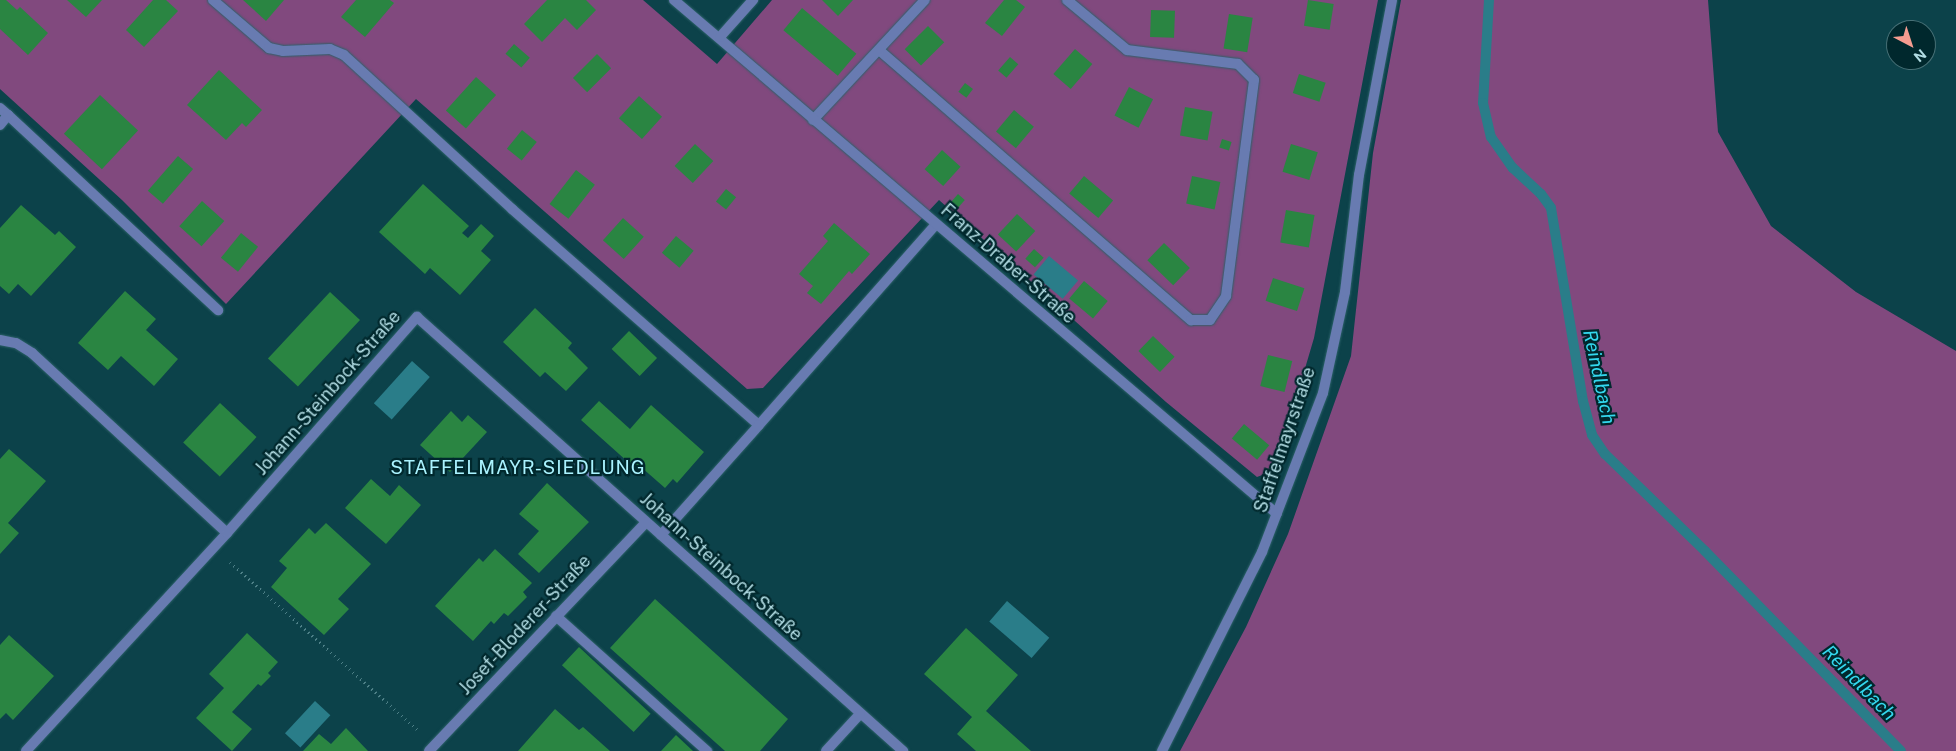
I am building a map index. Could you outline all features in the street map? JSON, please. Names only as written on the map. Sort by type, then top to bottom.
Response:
[{"type":"street","points":[[213,0],[269,48],[283,51],[330,49],[344,54],[512,209],[760,425]]},
{"type":"street","name":"Franz-Draber-Straße","points":[[674,0],[720,37],[813,120],[1277,514]]},
{"type":"street","points":[[720,37],[754,0]]},
{"type":"street","points":[[813,120],[924,0]]},
{"type":"street","points":[[879,50],[1191,320],[1210,320],[1226,296],[1254,80],[1238,64],[1127,50],[1067,0]]},
{"type":"street","name":"Staffelmayrstraße","points":[[1162,751],[1238,605],[1277,514],[1323,393],[1345,292],[1359,176],[1392,0]]},
{"type":"street","points":[[0,108],[218,310]]},
{"type":"street","points":[[0,125],[8,115]]},
{"type":"street","points":[[661,535],[936,224]]},
{"type":"street","name":"Johann-Steinbock-Straße","points":[[26,751],[227,532],[417,317],[903,751]]},
{"type":"street","points":[[0,340],[16,343],[32,353],[227,532]]},
{"type":"street","name":"Josef-Bloderer-Straße","points":[[435,749],[556,616],[646,522]]},
{"type":"street","points":[[556,616],[707,751]]},
{"type":"street","points":[[826,751],[860,714]]},
{"type":"path","points":[[213,547],[435,749]]},
{"type":"shaded area","points":[[0,0],[643,0],[717,64],[772,0],[1378,0],[1314,338],[1275,470],[1257,477],[1166,402],[939,200],[763,388],[747,389],[416,99],[226,304],[122,200],[0,89]]},
{"type":"shaded area","points":[[1401,0],[1708,0],[1718,132],[1771,226],[1856,292],[1956,351],[1956,751],[1180,751],[1246,627],[1288,534],[1351,356],[1373,153]]},
{"type":"water","points":[[1049,256],[1078,280],[1063,299],[1034,274]]},
{"type":"water","points":[[412,361],[430,377],[392,419],[374,403]]},
{"type":"water","points":[[1007,601],[1049,638],[1032,658],[989,621]]},
{"type":"water","points":[[315,701],[330,715],[300,748],[285,733]]},
{"type":"building","points":[[0,0],[6,0],[17,10],[20,7],[48,33],[28,55],[0,29]]},
{"type":"building","points":[[67,0],[102,0],[86,17]]},
{"type":"building","points":[[153,0],[166,0],[178,11],[144,47],[126,30]]},
{"type":"building","points":[[243,0],[284,0],[266,21]]},
{"type":"building","points":[[356,0],[390,0],[394,3],[365,37],[341,17]]},
{"type":"building","points":[[547,0],[586,0],[596,10],[577,30],[565,18],[542,42],[524,24]]},
{"type":"building","points":[[822,0],[853,0],[838,16]]},
{"type":"building","points":[[1004,0],[1016,0],[1025,7],[1002,36],[985,23]]},
{"type":"building","points":[[1308,0],[1334,4],[1330,30],[1304,26]]},
{"type":"building","points":[[802,8],[856,54],[838,76],[783,30]]},
{"type":"building","points":[[1151,10],[1175,11],[1174,38],[1150,37]]},
{"type":"building","points":[[1229,14],[1253,18],[1247,52],[1224,49]]},
{"type":"building","points":[[928,26],[944,42],[921,66],[905,49]]},
{"type":"building","points":[[514,44],[530,58],[521,68],[505,54]]},
{"type":"building","points":[[1075,49],[1092,64],[1071,89],[1053,74]]},
{"type":"building","points":[[597,54],[611,68],[587,92],[573,78]]},
{"type":"building","points":[[1010,57],[1018,64],[1006,78],[998,71]]},
{"type":"building","points":[[219,70],[262,110],[246,127],[242,123],[226,140],[187,105]]},
{"type":"building","points":[[1299,74],[1326,83],[1319,102],[1293,93]]},
{"type":"building","points":[[476,77],[496,95],[466,129],[446,110]]},
{"type":"building","points":[[965,83],[973,89],[966,98],[958,92]]},
{"type":"building","points":[[1129,87],[1153,99],[1139,128],[1114,116]]},
{"type":"building","points":[[100,95],[138,130],[102,169],[64,134]]},
{"type":"building","points":[[639,96],[662,117],[642,139],[619,118]]},
{"type":"building","points":[[1185,107],[1213,112],[1208,140],[1180,136]]},
{"type":"building","points":[[1014,110],[1034,127],[1016,148],[996,131]]},
{"type":"building","points":[[522,130],[537,142],[522,161],[507,149]]},
{"type":"building","points":[[1222,139],[1232,142],[1229,151],[1219,148]]},
{"type":"building","points":[[695,144],[713,161],[693,183],[675,166]]},
{"type":"building","points":[[1291,144],[1318,152],[1309,180],[1283,172]]},
{"type":"building","points":[[942,150],[961,167],[943,186],[925,169]]},
{"type":"building","points":[[178,156],[193,169],[163,204],[148,191]]},
{"type":"building","points":[[576,170],[595,185],[568,219],[550,204]]},
{"type":"building","points":[[1084,176],[1113,200],[1098,218],[1069,194]]},
{"type":"building","points":[[1192,176],[1220,182],[1215,209],[1186,203]]},
{"type":"building","points":[[423,184],[469,226],[462,233],[468,238],[481,224],[494,236],[481,251],[491,260],[460,295],[430,268],[425,274],[379,232]]},
{"type":"building","points":[[726,189],[736,197],[726,210],[716,201]]},
{"type":"building","points":[[958,194],[965,200],[958,208],[951,202]]},
{"type":"building","points":[[202,201],[224,221],[202,246],[179,226]]},
{"type":"building","points":[[21,205],[55,235],[59,231],[76,247],[31,296],[18,284],[9,294],[0,286],[0,228]]},
{"type":"building","points":[[1286,210],[1315,215],[1309,248],[1280,242]]},
{"type":"building","points":[[1017,214],[1035,231],[1016,252],[998,234]]},
{"type":"building","points":[[623,218],[644,237],[624,259],[603,240]]},
{"type":"building","points":[[834,223],[870,254],[852,274],[849,271],[821,304],[807,293],[813,286],[799,274],[828,241],[823,236]]},
{"type":"building","points":[[241,233],[258,247],[238,272],[221,258]]},
{"type":"building","points":[[676,236],[694,251],[679,268],[662,253]]},
{"type":"building","points":[[1164,243],[1190,268],[1173,285],[1147,260]]},
{"type":"building","points":[[1034,249],[1044,258],[1035,267],[1025,259]]},
{"type":"building","points":[[1273,278],[1304,288],[1297,311],[1266,301]]},
{"type":"building","points":[[1084,281],[1108,301],[1093,319],[1069,299]]},
{"type":"building","points":[[125,291],[156,319],[146,330],[178,359],[154,386],[121,356],[108,370],[78,343]]},
{"type":"building","points":[[330,292],[360,320],[298,387],[268,359]]},
{"type":"building","points":[[535,308],[572,343],[568,348],[588,368],[566,391],[545,372],[540,377],[503,342]]},
{"type":"building","points":[[629,331],[657,358],[640,376],[612,349]]},
{"type":"building","points":[[1153,336],[1175,357],[1160,372],[1138,351]]},
{"type":"building","points":[[1268,355],[1292,361],[1285,392],[1260,386]]},
{"type":"building","points":[[599,401],[630,429],[651,405],[704,452],[677,483],[673,479],[665,488],[641,467],[638,471],[581,420]]},
{"type":"building","points":[[220,403],[257,437],[220,477],[183,442]]},
{"type":"building","points":[[451,411],[462,422],[468,415],[487,432],[450,472],[420,445]]},
{"type":"building","points":[[1244,424],[1269,445],[1257,460],[1232,439]]},
{"type":"building","points":[[9,449],[46,481],[8,523],[19,533],[0,554],[0,459]]},
{"type":"building","points":[[371,479],[390,496],[399,485],[421,505],[386,544],[345,508]]},
{"type":"building","points":[[547,483],[589,522],[539,573],[518,554],[539,531],[519,514]]},
{"type":"building","points":[[326,523],[371,564],[338,599],[349,609],[324,635],[271,587],[287,568],[279,561],[309,528],[315,534]]},
{"type":"building","points":[[495,549],[532,583],[523,592],[527,597],[508,616],[504,613],[494,624],[491,621],[473,641],[435,606],[479,558],[483,562]]},
{"type":"building","points":[[655,599],[788,719],[760,751],[725,751],[610,648]]},
{"type":"building","points":[[966,628],[1018,675],[986,711],[1031,751],[976,751],[957,734],[972,717],[924,674]]},
{"type":"building","points":[[247,633],[278,662],[268,673],[271,676],[261,686],[258,684],[232,712],[252,729],[232,751],[196,718],[224,688],[209,674]]},
{"type":"building","points":[[9,635],[54,676],[13,720],[6,713],[0,719],[0,645]]},
{"type":"building","points":[[579,647],[651,714],[634,732],[562,665]]},
{"type":"building","points":[[555,709],[579,730],[583,727],[610,751],[518,751]]},
{"type":"building","points":[[346,728],[368,751],[303,751],[319,734],[331,744]]},
{"type":"building","points":[[676,735],[693,751],[661,751]]},
{"type":"waterway","name":"Reindlbach","points":[[1489,0],[1483,103],[1491,137],[1513,168],[1541,194],[1551,208],[1583,401],[1592,435],[1605,454],[1705,551],[1901,751]]},
{"type":"district","name":"STAFFELMAYR-SIEDLUNG","points":[[518,468]]}]
